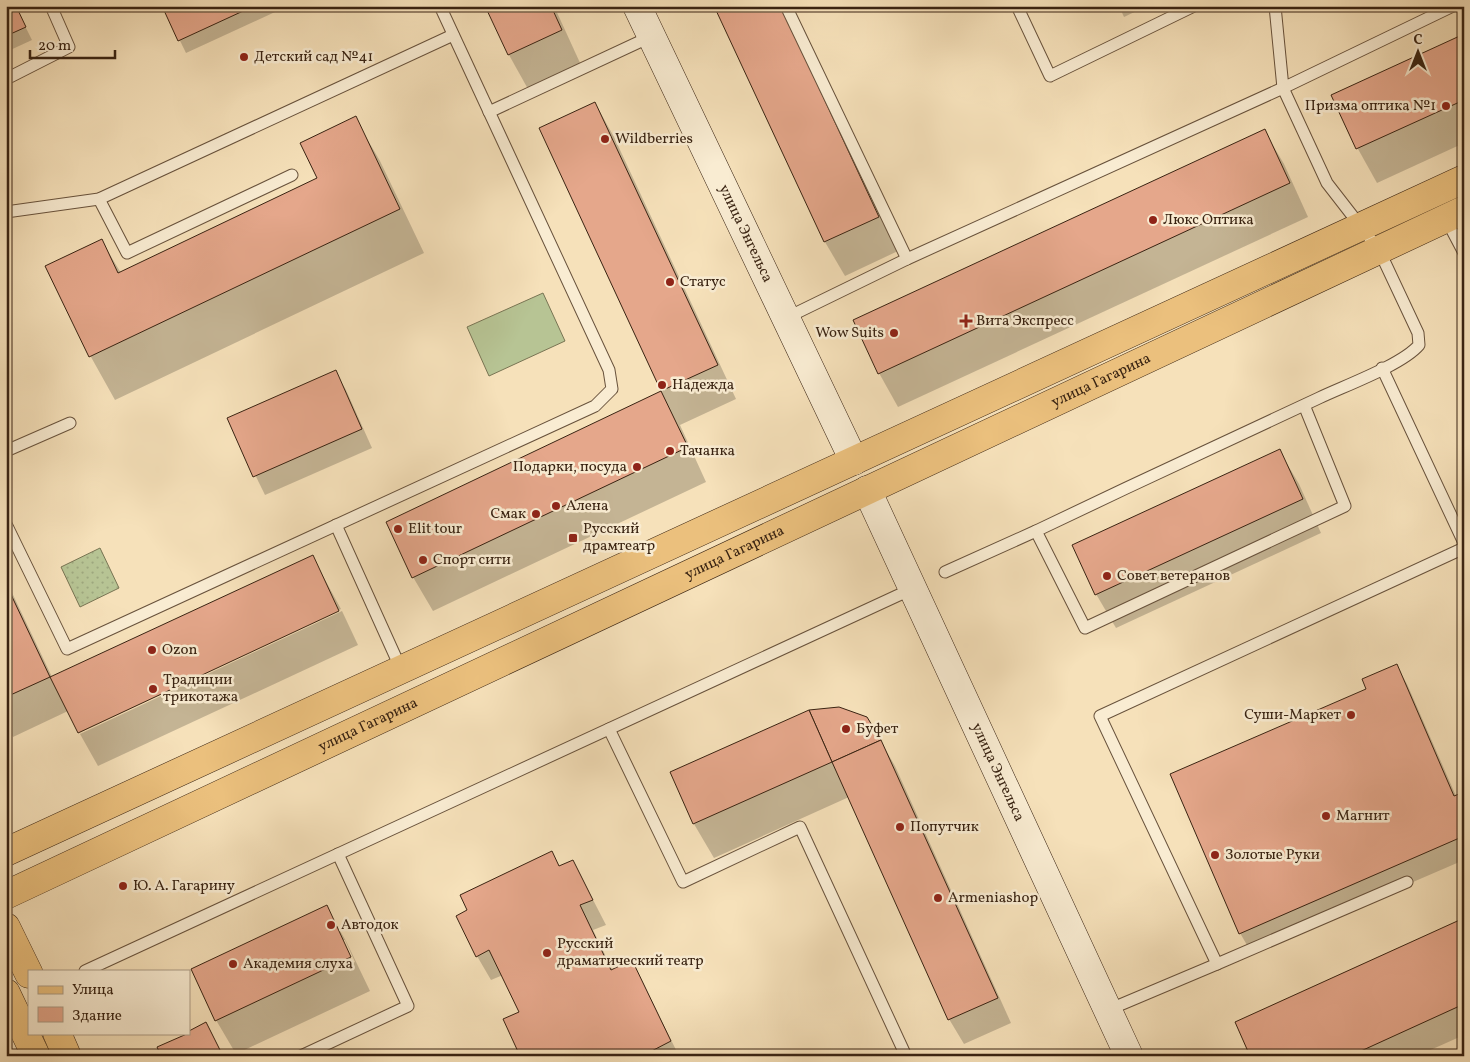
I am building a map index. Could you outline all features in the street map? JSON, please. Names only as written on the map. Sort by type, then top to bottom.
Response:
[{"type":"main road","name":"улица Гагарина","points":[[6,894],[1379,250],[1445,207],[1464,179]]},
{"type":"main road","name":"улица Гагарина","points":[[6,852],[1361,227],[1445,207]]},
{"type":"main road","points":[[854,461],[867,490]]},
{"type":"main road","points":[[6,927],[28,972]]},
{"type":"main road","points":[[6,993],[36,1056]]},
{"type":"main road","points":[[57,1034],[67,1056]]},
{"type":"street","name":"улица Энгельса","points":[[638,6],[854,461]]},
{"type":"street","name":"улица Энгельса","points":[[867,490],[1129,1056]]},
{"type":"lane","points":[[6,79],[69,47],[51,6]]},
{"type":"lane","points":[[6,524],[67,650],[596,406],[612,389],[609,370],[440,6]]},
{"type":"lane","points":[[786,6],[907,259]]},
{"type":"lane","points":[[1017,6],[1050,76],[1194,6]]},
{"type":"lane","points":[[945,572],[1382,368],[1413,352],[1419,345],[1418,333],[1379,250],[1327,182],[1283,88],[1275,6]]},
{"type":"lane","points":[[786,318],[907,259],[1283,88],[1452,6]]},
{"type":"lane","points":[[6,212],[99,199],[453,35]]},
{"type":"lane","points":[[489,112],[652,36]]},
{"type":"lane","points":[[99,199],[127,253],[292,175]]},
{"type":"lane","points":[[1445,207],[1464,253]]},
{"type":"lane","points":[[1382,368],[1464,543]]},
{"type":"lane","points":[[1036,531],[1085,628],[1345,506],[1304,405]]},
{"type":"lane","points":[[6,451],[70,423]]},
{"type":"lane","points":[[336,525],[401,669]]},
{"type":"lane","points":[[1217,964],[1100,716],[1464,548]]},
{"type":"lane","points":[[87,970],[914,588]]},
{"type":"lane","points":[[609,729],[683,882],[800,828],[906,1056]]},
{"type":"lane","points":[[301,1056],[408,1006],[338,854]]},
{"type":"lane","points":[[1108,1010],[1407,882]]},
{"type":"green space","points":[[543,293],[565,341],[489,376],[467,327]]},
{"type":"green space","points":[[100,548],[119,588],[80,607],[61,567]]},
{"type":"building","points":[[6,6],[16,6],[26,27],[6,36]]},
{"type":"building","points":[[162,6],[254,6],[178,41]]},
{"type":"building","points":[[485,6],[551,6],[562,30],[508,55]]},
{"type":"building","points":[[714,6],[781,6],[879,217],[824,242]]},
{"type":"building","points":[[1464,34],[1464,100],[1356,149],[1331,95]]},
{"type":"building","points":[[595,102],[718,365],[661,391],[539,128]]},
{"type":"building","points":[[356,116],[400,209],[89,357],[45,266],[102,239],[118,273],[317,178],[300,143]]},
{"type":"building","points":[[1265,129],[1290,183],[878,374],[853,320]]},
{"type":"building","points":[[336,370],[362,429],[253,477],[227,418]]},
{"type":"building","points":[[661,391],[688,447],[412,578],[386,522]]},
{"type":"building","points":[[1280,449],[1303,499],[1095,595],[1072,545]]},
{"type":"building","points":[[313,555],[339,611],[78,733],[50,677]]},
{"type":"building","points":[[6,584],[50,677],[6,697]]},
{"type":"building","name":"Магнит","points":[[1397,664],[1454,796],[1464,792],[1464,836],[1239,934],[1170,774],[1366,689],[1362,679]]},
{"type":"building","name":"Буфет","points":[[839,707],[867,717],[881,740],[832,762],[809,710]]},
{"type":"building","points":[[809,710],[832,762],[693,824],[670,772]]},
{"type":"building","points":[[881,740],[998,998],[948,1020],[832,762]]},
{"type":"building","name":"Русский драматический театр","points":[[552,851],[559,866],[573,860],[593,900],[580,905],[611,970],[632,960],[671,1041],[642,1056],[520,1056],[503,1019],[519,1012],[489,950],[476,957],[456,916],[467,910],[460,895]]},
{"type":"building","points":[[327,905],[351,957],[215,1021],[191,969]]},
{"type":"building","points":[[1464,918],[1464,1004],[1350,1056],[1250,1056],[1235,1022]]},
{"type":"building","points":[[206,1022],[223,1056],[161,1056],[157,1047],[190,1034],[190,1030]]},
{"type":"place","name":"Детский сад №41","points":[[244,57]]},
{"type":"place","name":"Призма оптика №1","points":[[1446,106]]},
{"type":"place","name":"Wildberries","points":[[605,139]]},
{"type":"place","name":"Люкс Оптика","points":[[1153,220]]},
{"type":"place","name":"Статус","points":[[670,282]]},
{"type":"place","name":"Вита Экспресс","points":[[966,321]]},
{"type":"place","name":"Wow Suits","points":[[894,333]]},
{"type":"place","name":"Надежда","points":[[662,385]]},
{"type":"place","name":"Тачанка","points":[[670,451]]},
{"type":"place","name":"Подарки, посуда","points":[[637,467]]},
{"type":"place","name":"Алена","points":[[556,506]]},
{"type":"place","name":"Смак","points":[[536,514]]},
{"type":"place","name":"Elit tour","points":[[398,529]]},
{"type":"place","name":"Русский драмтеатр","points":[[573,538]]},
{"type":"place","name":"Спорт сити","points":[[423,560]]},
{"type":"place","name":"Совет ветеранов","points":[[1107,576]]},
{"type":"place","name":"Ozon","points":[[152,650]]},
{"type":"place","name":"Традиции трикотажа","points":[[153,689]]},
{"type":"place","name":"Суши-Маркет","points":[[1351,715]]},
{"type":"place","name":"Буфет","points":[[846,729]]},
{"type":"place","name":"Магнит","points":[[1326,816]]},
{"type":"place","name":"Попутчик","points":[[900,827]]},
{"type":"place","name":"Золотые Руки","points":[[1215,855]]},
{"type":"place","name":"Ю. А. Гагарину","points":[[123,886]]},
{"type":"place","name":"Armeniashop","points":[[938,898]]},
{"type":"place","name":"Автодок","points":[[331,925]]},
{"type":"place","name":"Русский драматический театр","points":[[547,953]]},
{"type":"place","name":"Академия слуха","points":[[233,964]]}]
